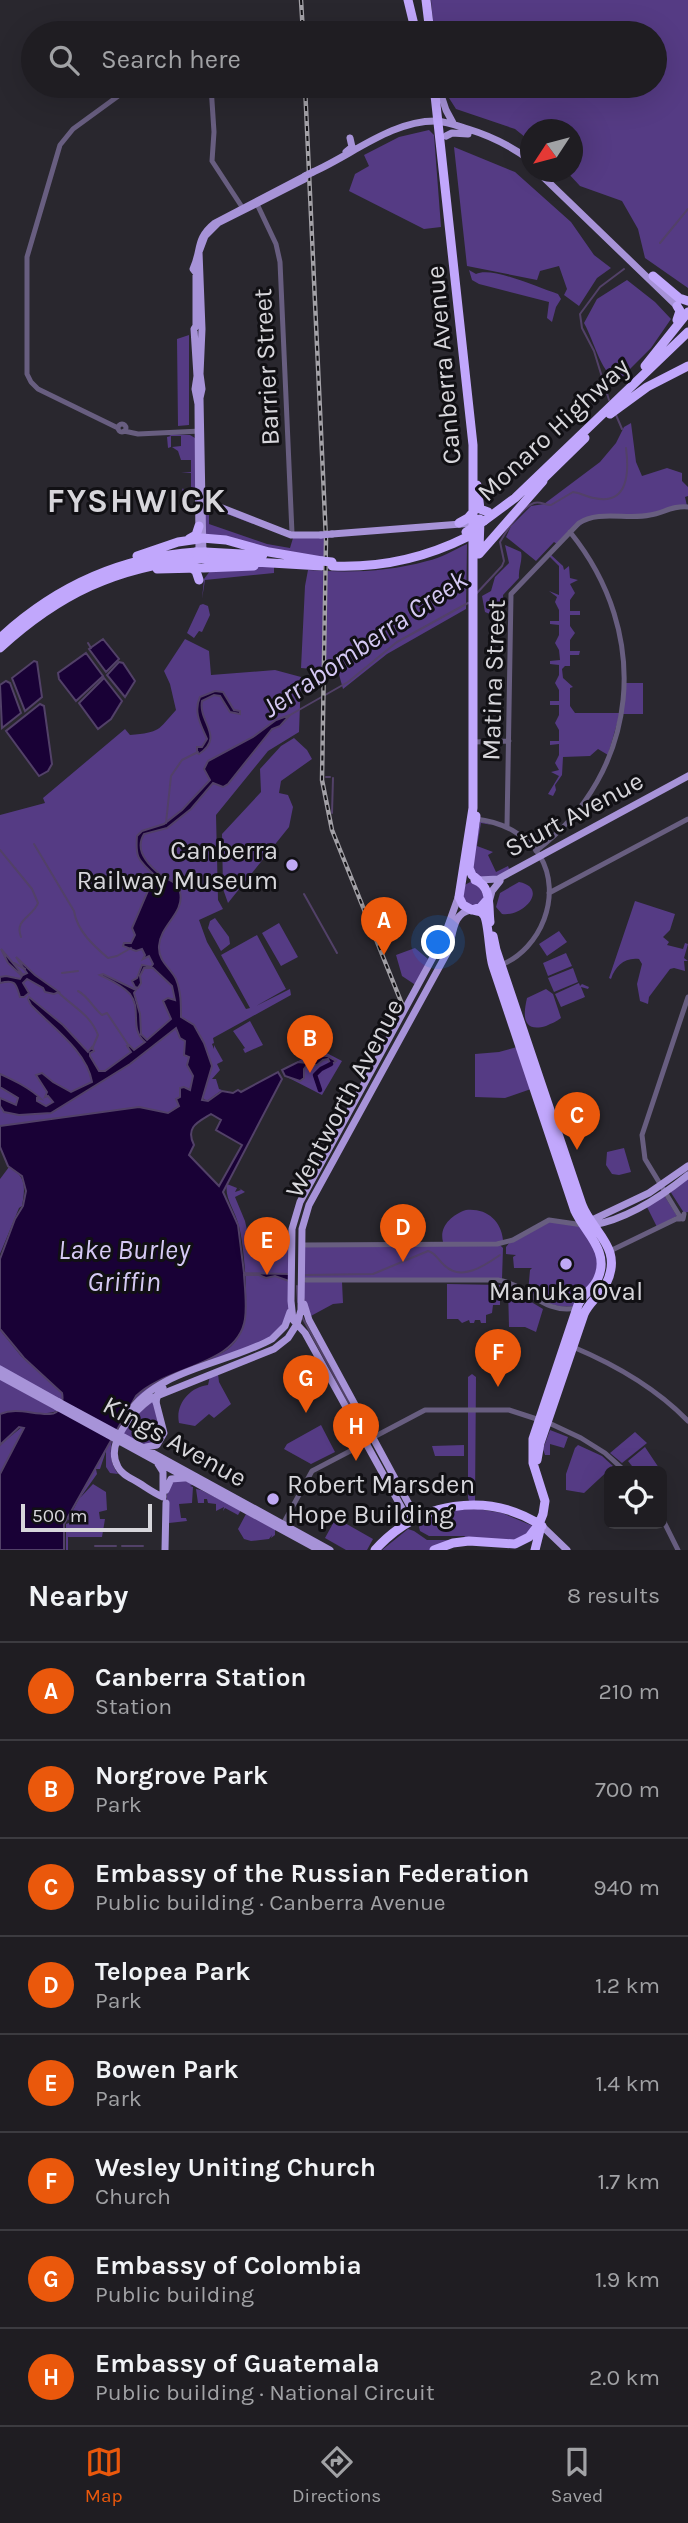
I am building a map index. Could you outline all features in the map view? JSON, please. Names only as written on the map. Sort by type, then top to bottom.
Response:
[{"type":"highway","points":[[408,0],[413,21]]},
{"type":"highway","points":[[426,0],[429,21]]},
{"type":"highway","name":"Canberra Avenue","points":[[438,98],[438,111],[443,128]]},
{"type":"highway","name":"Canberra Avenue","points":[[439,98],[457,252],[462,337],[470,380]]},
{"type":"highway","points":[[653,276],[679,298],[688,301]]},
{"type":"highway","points":[[670,334],[680,312],[677,306]]},
{"type":"highway","points":[[622,394],[687,313]]},
{"type":"highway","name":"Canberra Avenue","points":[[462,316],[470,380],[477,485],[475,531]]},
{"type":"highway","name":"Monaro Highway","points":[[475,531],[613,410],[622,394],[688,332]]},
{"type":"highway","name":"Monaro Highway","points":[[0,638],[46,601],[74,585],[110,573],[150,565],[200,561],[368,566],[410,559],[475,531],[514,505],[688,339]]},
{"type":"highway","points":[[613,410],[647,387],[686,367]]},
{"type":"highway","name":"Canberra Avenue","points":[[474,440],[477,741],[469,868],[472,875],[485,887],[497,967]]},
{"type":"highway","points":[[475,531],[490,543],[548,474]]},
{"type":"highway","points":[[200,525],[204,539]]},
{"type":"highway","points":[[110,573],[134,557],[195,536],[200,525]]},
{"type":"highway","points":[[187,540],[226,540],[327,564]]},
{"type":"highway","points":[[221,568],[200,561],[195,571],[201,580],[209,571],[221,568],[294,565]]},
{"type":"highway","name":"Monaro Highway","points":[[200,561],[327,564]]},
{"type":"highway","name":"Monaro Highway","points":[[0,648],[51,606],[110,573]]},
{"type":"highway","name":"Canberra Avenue","points":[[473,821],[459,894],[463,905],[481,912],[486,917],[488,937],[497,967],[569,1179],[591,1226],[608,1251],[605,1274],[584,1294],[577,1309],[569,1345],[542,1420],[537,1457],[548,1499],[541,1524]]},
{"type":"highway","points":[[459,894],[465,882],[478,880]]},
{"type":"highway","points":[[472,910],[481,907],[488,898]]},
{"type":"highway","points":[[490,920],[488,937],[494,946]]},
{"type":"highway","points":[[535,1550],[544,1496],[533,1458],[535,1432],[542,1420]]},
{"type":"highway","points":[[378,1550],[412,1522],[472,1505],[503,1510],[541,1524]]},
{"type":"highway","points":[[434,1550],[450,1544],[474,1541],[512,1545],[522,1542],[541,1524]]},
{"type":"highway","points":[[495,1544],[510,1550]]},
{"type":"main road","points":[[244,208],[257,204],[363,146],[438,111]]},
{"type":"main road","points":[[414,124],[491,137],[520,154]]},
{"type":"main road","points":[[200,525],[204,503],[197,434],[197,269],[200,247],[208,231],[270,193],[395,134],[420,126],[468,134],[505,149],[520,159]]},
{"type":"main road","points":[[331,164],[352,147],[350,136],[363,146]]},
{"type":"main road","points":[[548,182],[687,313]]},
{"type":"main road","points":[[555,182],[653,276],[687,313]]},
{"type":"main road","points":[[257,204],[270,193]]},
{"type":"main road","points":[[197,434],[205,507],[202,513]]},
{"type":"main road","points":[[204,503],[281,531],[321,534],[438,526],[475,531]]},
{"type":"main road","points":[[200,525],[204,503]]},
{"type":"main road","points":[[200,561],[204,539]]},
{"type":"main road","name":"Sturt Avenue","points":[[478,880],[498,879],[688,777]]},
{"type":"main road","points":[[453,913],[466,849]]},
{"type":"main road","name":"Sturt Avenue","points":[[488,898],[492,887],[539,858]]},
{"type":"main road","points":[[490,920],[490,898],[500,881]]},
{"type":"main road","name":"Wentworth Avenue","points":[[297,1325],[305,1245],[304,1219],[309,1205],[340,1149],[370,1072],[431,959],[450,933],[459,894]]},
{"type":"main road","name":"Wentworth Avenue","points":[[412,1522],[399,1507],[307,1338],[293,1318],[293,1223],[298,1206],[342,1123],[362,1109],[440,964],[458,915],[472,910]]},
{"type":"main road","points":[[431,959],[440,964]]},
{"type":"main road","points":[[393,1030],[402,1034]]},
{"type":"main road","points":[[370,1072],[379,1077]]},
{"type":"main road","points":[[321,1161],[340,1149]]},
{"type":"main road","points":[[663,1188],[688,1166]]},
{"type":"main road","points":[[591,1226],[640,1203],[688,1175]]},
{"type":"main road","points":[[591,1226],[640,1203]]},
{"type":"main road","points":[[291,1244],[305,1245]]},
{"type":"main road","points":[[291,1280],[302,1280]]},
{"type":"main road","points":[[301,1293],[309,1320],[375,1436],[411,1508],[412,1522]]},
{"type":"main road","points":[[164,1500],[124,1477],[111,1460],[112,1447],[137,1402],[160,1384],[268,1341],[280,1332],[289,1319],[291,1301]]},
{"type":"main road","points":[[163,1476],[155,1487],[141,1484],[124,1477],[115,1462],[115,1449],[122,1431],[135,1412],[162,1393],[274,1349],[297,1325]]},
{"type":"main road","points":[[292,1333],[301,1331],[307,1338]]},
{"type":"main road","points":[[245,1351],[254,1353],[250,1359]]},
{"type":"main road","points":[[222,1360],[215,1368],[222,1370]]},
{"type":"main road","points":[[141,1446],[154,1447],[163,1436],[156,1402],[158,1393],[212,1364]]},
{"type":"main road","name":"Kings Avenue","points":[[0,1369],[58,1405]]},
{"type":"main road","name":"Kings Avenue","points":[[0,1376],[121,1439],[187,1478],[282,1525]]},
{"type":"main road","name":"Kings Avenue","points":[[121,1439],[141,1446],[317,1547],[330,1550]]},
{"type":"main road","points":[[374,1460],[376,1453],[382,1454]]},
{"type":"main road","points":[[155,1461],[162,1468],[163,1476],[164,1550]]},
{"type":"main road","points":[[164,1500],[170,1479],[187,1478]]},
{"type":"main road","points":[[141,1484],[164,1500]]},
{"type":"main road","points":[[399,1507],[404,1504],[405,1498]]},
{"type":"main road","points":[[541,1524],[565,1550]]},
{"type":"street","points":[[115,98],[65,137],[46,186],[27,257],[28,367],[31,380],[35,387],[122,428],[139,433],[197,434]]},
{"type":"street","points":[[212,98],[214,132],[212,161],[244,208]]},
{"type":"street","points":[[46,186],[56,178]]},
{"type":"street","name":"Barrier Street","points":[[257,204],[276,244],[280,262],[295,530]]},
{"type":"street","points":[[76,401],[81,408]]},
{"type":"street","name":"Matina Street","points":[[507,827],[510,597],[583,520],[640,517],[677,506],[688,506]]},
{"type":"street","points":[[539,858],[596,784],[613,745],[623,698],[623,656],[613,606],[597,569],[570,532]]},
{"type":"street","points":[[477,741],[509,741]]},
{"type":"street","points":[[549,893],[688,819]]},
{"type":"street","points":[[473,821],[507,827],[522,836],[539,858],[549,893],[545,918],[535,938],[522,953],[497,967]]},
{"type":"street","points":[[608,1251],[682,1216],[652,1170],[638,1142],[688,997]]},
{"type":"street","points":[[305,1245],[505,1243],[544,1221],[591,1226]]},
{"type":"street","points":[[302,1280],[494,1280],[507,1283],[554,1308],[577,1309]]},
{"type":"street","points":[[569,1345],[627,1373],[657,1393],[688,1421]]},
{"type":"street","points":[[282,1525],[312,1471],[422,1411],[509,1410],[542,1420],[590,1443],[619,1466]]},
{"type":"street","points":[[667,1528],[678,1550]]},
{"type":"shaded area","points":[[431,0],[688,0],[688,288],[645,258],[638,229],[622,201],[580,186],[576,182],[583,182],[583,119],[520,119],[520,133],[456,109],[449,98],[667,98],[667,21],[433,21]]},
{"type":"shaded area","points":[[429,130],[434,135],[441,227],[424,229],[349,191],[355,174],[369,166],[364,155],[399,137]]},
{"type":"shaded area","points":[[454,147],[515,172],[520,176],[520,182],[526,182],[571,222],[594,255],[611,268],[597,278],[579,306],[564,295],[567,289],[559,266],[540,271],[537,280],[467,266]]},
{"type":"shaded area","points":[[469,270],[476,274],[483,272],[504,275],[558,294],[561,299],[552,322],[547,318],[549,302],[479,284],[472,280]]},
{"type":"shaded area","points":[[627,280],[655,302],[671,319],[651,348],[617,382],[602,362],[584,323],[597,299]]},
{"type":"shaded area","points":[[189,335],[189,425],[178,426],[177,339]]},
{"type":"shaded area","points":[[631,423],[636,462],[642,476],[667,468],[682,473],[682,481],[688,487],[688,496],[685,497],[687,506],[647,515],[592,516],[557,544],[554,542],[536,561],[506,537],[511,526],[531,506],[544,504],[600,462],[616,443],[624,427]]},
{"type":"shaded area","points":[[167,434],[190,435],[195,438],[196,495],[187,496],[182,490],[191,491],[191,473],[181,473],[191,472],[191,460],[181,460],[178,451],[172,447],[181,446],[181,436]]},
{"type":"shaded area","points":[[171,436],[171,447],[168,448],[167,437]]},
{"type":"shaded area","points":[[208,506],[253,524],[214,509],[209,511],[209,524],[267,544],[290,548],[293,538],[262,527],[325,538],[325,559],[209,536],[206,534],[204,510]]},
{"type":"shaded area","points":[[467,544],[466,609],[387,654],[343,689],[338,671],[301,668],[308,570],[353,571],[398,567],[432,560]]},
{"type":"shaded area","points":[[505,545],[521,552],[521,558],[519,578],[503,595],[504,614],[499,618],[485,612],[482,596],[491,591],[495,577],[509,563]]},
{"type":"shaded area","points":[[550,554],[564,570],[569,566],[570,578],[578,580],[570,584],[575,593],[570,600],[570,611],[580,611],[580,615],[570,615],[570,626],[575,633],[570,640],[570,651],[580,651],[579,655],[570,655],[570,666],[562,669],[563,678],[573,687],[570,688],[570,706],[575,713],[620,713],[608,755],[598,749],[590,756],[563,757],[562,775],[555,785],[553,796],[548,794],[559,776],[551,772],[559,770],[555,763],[559,755],[559,744],[550,745],[550,741],[559,741],[559,730],[555,723],[559,715],[559,705],[550,705],[550,701],[559,701],[559,690],[555,683],[559,675],[559,665],[550,664],[550,661],[560,660],[555,643],[559,635],[559,625],[550,624],[550,621],[559,621],[559,610],[555,602],[557,597],[549,591],[559,595],[559,566]]},
{"type":"shaded area","points":[[274,567],[274,573],[205,580],[202,599],[204,579],[210,571]]},
{"type":"shaded area","points":[[200,605],[208,606],[210,615],[202,632],[199,631],[194,638],[187,633]]},
{"type":"shaded area","points":[[185,639],[209,651],[211,675],[275,670],[301,677],[299,732],[268,751],[216,815],[218,900],[223,909],[199,920],[207,942],[246,1009],[250,1008],[221,955],[257,935],[286,989],[256,1006],[290,989],[291,995],[213,1038],[214,1049],[214,1045],[223,1061],[217,1064],[220,1070],[212,1079],[216,1079],[219,1089],[222,1090],[207,1101],[201,1097],[192,1127],[133,1108],[0,1137],[0,815],[45,803],[43,798],[125,729],[130,735],[148,733],[161,726],[176,710],[164,671]]},
{"type":"shaded area","points":[[625,683],[643,683],[643,714],[622,714]]},
{"type":"shaded area","points":[[294,738],[312,759],[281,781],[279,793],[288,795],[293,807],[289,827],[228,903],[223,889],[222,834],[261,792],[260,769],[281,746]]},
{"type":"shaded area","points":[[480,821],[492,825],[481,823],[477,846],[493,852],[488,855],[496,872],[508,866],[510,871],[486,880],[471,872]]},
{"type":"shaded area","points":[[472,881],[477,882],[486,900],[479,907],[462,903],[463,886]]},
{"type":"shaded area","points":[[519,882],[528,885],[533,896],[525,907],[510,914],[502,914],[496,907],[500,893]]},
{"type":"shaded area","points":[[635,901],[675,914],[670,930],[663,937],[669,942],[667,945],[683,949],[685,943],[688,944],[684,958],[688,961],[684,961],[685,971],[670,969],[649,997],[648,1004],[640,1001],[637,984],[642,964],[639,959],[629,959],[621,963],[611,979],[609,978]]},
{"type":"shaded area","points":[[215,918],[229,937],[230,944],[221,951],[208,928],[210,921]]},
{"type":"shaded area","points":[[279,923],[298,957],[281,966],[262,933]]},
{"type":"shaded area","points":[[559,931],[567,942],[547,956],[539,944]]},
{"type":"shaded area","points":[[415,948],[428,959],[414,984],[402,976],[396,955]]},
{"type":"shaded area","points":[[566,953],[572,966],[548,976],[543,963]]},
{"type":"shaded area","points":[[573,968],[578,982],[554,992],[548,978]]},
{"type":"shaded area","points":[[579,983],[580,986],[582,984],[589,987],[581,987],[585,997],[561,1007],[555,994]]},
{"type":"shaded area","points":[[546,989],[553,994],[561,1018],[546,1026],[532,1027],[528,1025],[525,1016],[527,998]]},
{"type":"shaded area","points":[[250,1021],[263,1045],[245,1053],[245,1048],[233,1031]]},
{"type":"shaded area","points":[[517,1047],[531,1089],[505,1098],[475,1097],[475,1054]]},
{"type":"shaded area","points":[[319,1049],[342,1061],[322,1095],[287,1077],[283,1070]]},
{"type":"shaded area","points":[[624,1148],[631,1172],[612,1174],[606,1165],[607,1152]]},
{"type":"shaded area","points":[[9,1167],[22,1179],[24,1194],[22,1206],[0,1254],[0,1179]]},
{"type":"shaded area","points":[[688,1177],[688,1212],[684,1213],[670,1191]]},
{"type":"shaded area","points":[[227,1184],[237,1188],[235,1192],[241,1190],[239,1188],[245,1192],[235,1197],[245,1221],[251,1248],[283,1246],[290,1249],[289,1315],[273,1337],[156,1384],[126,1412],[143,1390],[170,1374],[225,1351],[240,1333],[246,1301],[244,1260],[239,1226],[226,1189]]},
{"type":"shaded area","points":[[664,1195],[677,1216],[657,1227],[646,1205]]},
{"type":"shaded area","points":[[466,1210],[486,1213],[496,1221],[503,1240],[443,1242],[443,1231],[447,1222]]},
{"type":"shaded area","name":"Manuka Oval","points":[[548,1221],[581,1226],[594,1243],[600,1267],[577,1305],[557,1306],[528,1293],[532,1268],[514,1268],[513,1257],[516,1255],[506,1254],[506,1247],[510,1242]]},
{"type":"shaded area","points":[[500,1245],[503,1248],[502,1279],[305,1279],[303,1275],[304,1248],[307,1246]]},
{"type":"shaded area","points":[[342,1282],[343,1303],[333,1304],[309,1317],[304,1298],[304,1283]]},
{"type":"shaded area","points":[[447,1284],[500,1285],[500,1305],[493,1305],[492,1313],[486,1315],[486,1323],[475,1320],[470,1323],[469,1320],[462,1323],[458,1319],[447,1319]]},
{"type":"shaded area","points":[[508,1288],[543,1309],[536,1332],[525,1327],[509,1327]]},
{"type":"shaded area","points":[[0,1330],[21,1356],[63,1394],[63,1402],[0,1368]]},
{"type":"shaded area","points":[[218,1374],[219,1382],[231,1404],[214,1418],[209,1414],[195,1426],[179,1423],[179,1409],[185,1398],[195,1389],[208,1385],[210,1376]]},
{"type":"shaded area","points":[[472,1374],[476,1377],[475,1501],[469,1501],[468,1377]]},
{"type":"shaded area","points":[[0,1379],[58,1410],[48,1413],[0,1414]]},
{"type":"shaded area","points":[[155,1398],[162,1436],[150,1447],[122,1434],[126,1426]]},
{"type":"shaded area","points":[[321,1425],[335,1452],[311,1464],[284,1449],[287,1444]]},
{"type":"shaded area","points":[[23,1426],[24,1429],[0,1474],[0,1445]]},
{"type":"shaded area","points":[[116,1429],[111,1450],[112,1462],[118,1474],[110,1473],[106,1467],[106,1451],[100,1469],[96,1469],[97,1474],[80,1498],[93,1484],[106,1492],[107,1510],[99,1512],[100,1519],[105,1519],[102,1537],[68,1537],[66,1550],[66,1524],[69,1519],[67,1521]]},
{"type":"shaded area","points":[[550,1430],[568,1437],[564,1448],[550,1444],[550,1455],[545,1455],[543,1449]]},
{"type":"shaded area","points":[[635,1432],[647,1443],[622,1463],[610,1453]]},
{"type":"shaded area","points":[[464,1445],[464,1456],[435,1456],[432,1446]]},
{"type":"shaded area","points":[[578,1445],[602,1456],[613,1466],[604,1466],[604,1474],[584,1493],[566,1490],[566,1474]]},
{"type":"shaded area","points":[[645,1447],[658,1466],[632,1466],[628,1461]]},
{"type":"shaded area","points":[[177,1478],[194,1484],[190,1486],[193,1487],[192,1503],[179,1504],[181,1518],[186,1518],[187,1521],[169,1523],[169,1506],[166,1505],[168,1486]]},
{"type":"shaded area","points":[[196,1489],[241,1510],[238,1515],[225,1508],[223,1511],[224,1507],[216,1511],[216,1504],[208,1503],[207,1499],[204,1499],[204,1503],[198,1503]]},
{"type":"shaded area","points":[[478,1509],[502,1513],[533,1526],[522,1541],[469,1540],[464,1536],[429,1536],[420,1531],[419,1527],[424,1521],[438,1514]]},
{"type":"shaded area","points":[[246,1514],[275,1528],[275,1535],[269,1539],[244,1539],[238,1529]]},
{"type":"shaded area","points":[[336,1518],[373,1539],[367,1550],[346,1550],[325,1538]]},
{"type":"shaded area","points":[[408,1529],[427,1540],[450,1540],[430,1550],[382,1550]]},
{"type":"water","points":[[103,639],[119,659],[106,672],[89,649]]},
{"type":"water","points":[[86,653],[103,676],[76,701],[59,679],[58,673]]},
{"type":"water","points":[[34,661],[37,662],[42,697],[25,711],[12,678]]},
{"type":"water","points":[[119,662],[123,663],[135,681],[125,697],[107,675]]},
{"type":"water","points":[[104,678],[122,701],[111,719],[98,729],[79,703]]},
{"type":"water","points":[[6,681],[10,683],[21,713],[2,728],[0,685]]},
{"type":"water","points":[[215,691],[223,692],[234,710],[240,711],[240,714],[230,712],[220,696],[214,695],[202,701],[210,741],[199,754],[197,747],[202,747],[207,739],[199,718],[198,703],[200,697]]},
{"type":"water","points":[[40,704],[44,706],[52,764],[48,771],[39,776],[6,731]]},
{"type":"water","name":"Lake Burley Griffin","points":[[290,715],[280,726],[272,729],[228,784],[223,787],[213,783],[191,809],[167,828],[144,834],[141,846],[151,867],[175,883],[180,892],[179,906],[163,932],[159,952],[178,984],[181,1017],[194,1025],[212,1066],[202,1100],[208,1101],[222,1091],[241,1092],[278,1072],[282,1079],[223,1192],[238,1225],[244,1273],[289,1274],[289,1281],[275,1276],[266,1278],[244,1275],[245,1319],[240,1335],[229,1347],[215,1356],[149,1386],[136,1396],[64,1524],[64,1550],[0,1550],[0,1474],[24,1428],[19,1427],[0,1445],[0,1414],[13,1411],[44,1414],[56,1412],[62,1404],[62,1393],[24,1358],[0,1329],[0,1259],[15,1219],[23,1206],[26,1191],[22,1176],[8,1166],[0,1147],[0,1126],[139,1107],[168,1113],[179,1106],[176,1099],[180,1097],[180,1088],[190,1090],[193,1076],[187,1065],[189,1057],[184,1055],[185,1041],[180,1038],[176,1028],[130,1064],[51,1113],[19,1115],[4,1112],[0,1106],[0,1098],[16,1105],[18,1098],[0,1087],[0,1074],[32,1091],[41,1099],[37,1098],[37,1101],[46,1106],[53,1102],[48,1096],[45,1097],[47,1092],[36,1075],[42,1073],[71,1092],[92,1082],[89,1071],[76,1050],[31,1005],[29,997],[63,1025],[88,1052],[92,1047],[94,1051],[90,1056],[99,1071],[105,1071],[131,1052],[127,1046],[134,1050],[145,1042],[136,1025],[135,1006],[130,994],[120,985],[100,975],[136,990],[134,993],[140,1014],[141,1034],[147,1040],[171,1019],[163,1001],[168,998],[175,1000],[172,986],[153,968],[144,968],[140,976],[141,983],[138,988],[135,987],[132,981],[137,978],[142,965],[151,967],[153,964],[149,956],[143,959],[145,955],[142,949],[136,951],[123,946],[124,943],[131,943],[135,935],[132,928],[156,877],[140,860],[137,836],[142,831],[164,824],[182,810],[210,780],[204,769],[208,761],[253,737],[276,720]],"holes":[[[211,1114],[221,1120],[216,1130],[242,1145],[219,1186],[189,1155],[194,1145],[191,1134],[194,1126]]]},
{"type":"water","points":[[1,949],[23,975],[27,973],[16,957],[59,992],[45,992],[27,979],[23,983],[29,993],[20,997],[14,984],[0,983],[0,977],[20,979],[22,976],[8,963]]},
{"type":"water","points":[[314,1055],[327,1056],[336,1061],[331,1065],[328,1059],[317,1065],[307,1065],[304,1078],[300,1081],[285,1076],[282,1070],[298,1062],[307,1063]]},
{"type":"waterway","name":"Jerrabomberra Creek","points":[[660,243],[688,209]]},
{"type":"waterway","name":"Jerrabomberra Creek","points":[[609,400],[594,351],[582,328],[580,314],[600,287],[624,269]]},
{"type":"waterway","name":"Jerrabomberra Creek","points":[[616,415],[622,429]]},
{"type":"waterway","name":"Jerrabomberra Creek","points":[[476,594],[502,566],[504,561],[500,542],[524,509],[538,502],[551,505],[573,492],[606,499],[614,497],[624,485],[626,448]]},
{"type":"waterway","name":"Jerrabomberra Creek","points":[[290,715],[348,682],[397,642],[468,603]]},
{"type":"waterway","points":[[88,643],[91,648]]},
{"type":"waterway","points":[[166,823],[171,776],[182,760],[198,752]]},
{"type":"waterway","points":[[332,813],[333,778]]},
{"type":"waterway","points":[[34,844],[74,911],[82,931],[92,943],[108,958],[131,948]]},
{"type":"waterway","points":[[0,850],[32,889],[38,903],[22,922],[21,937]]},
{"type":"waterway","points":[[304,894],[337,953]]},
{"type":"waterway","points":[[14,963],[25,969]]},
{"type":"waterway","points":[[62,973],[78,971]]},
{"type":"waterway","points":[[78,991],[102,1015],[107,1013],[129,1046]]},
{"type":"waterway","points":[[58,992],[86,1016],[95,1028],[98,1035],[92,1049]]},
{"type":"waterway","points":[[320,1090],[315,1075],[331,1064]]},
{"type":"waterway","points":[[306,1275],[373,1274],[428,1251],[451,1270],[465,1272],[500,1255]]},
{"type":"waterway","points":[[297,1286],[298,1302]]},
{"type":"waterway","points":[[302,1317],[367,1436]]},
{"type":"waterway","points":[[95,1546],[116,1546]]},
{"type":"waterway","points":[[122,1546],[143,1546]]},
{"type":"railway","points":[[301,0],[302,21]]},
{"type":"railway","points":[[306,98],[326,540],[322,780],[332,830],[402,1004]]},
{"type":"place","name":"Canberra Railway Museum","points":[[292,865]]},
{"type":"place","name":"Canberra Station","points":[[384,955]]},
{"type":"place","name":"Norgrove Park","points":[[310,1073]]},
{"type":"place","name":"Embassy of the Russian Federation","points":[[577,1150]]},
{"type":"place","name":"Telopea Park","points":[[403,1262]]},
{"type":"place","name":"Manuka Oval","points":[[566,1264]]},
{"type":"place","name":"Bowen Park","points":[[267,1275]]},
{"type":"place","name":"Wesley Uniting Church","points":[[498,1387]]},
{"type":"place","name":"Embassy of Colombia","points":[[306,1413]]},
{"type":"place","name":"Embassy of Guatemala","points":[[356,1461]]},
{"type":"place","name":"Robert Marsden Hope Building","points":[[273,1499]]},
{"type":"district","name":"FYSHWICK","points":[[137,500]]}]
